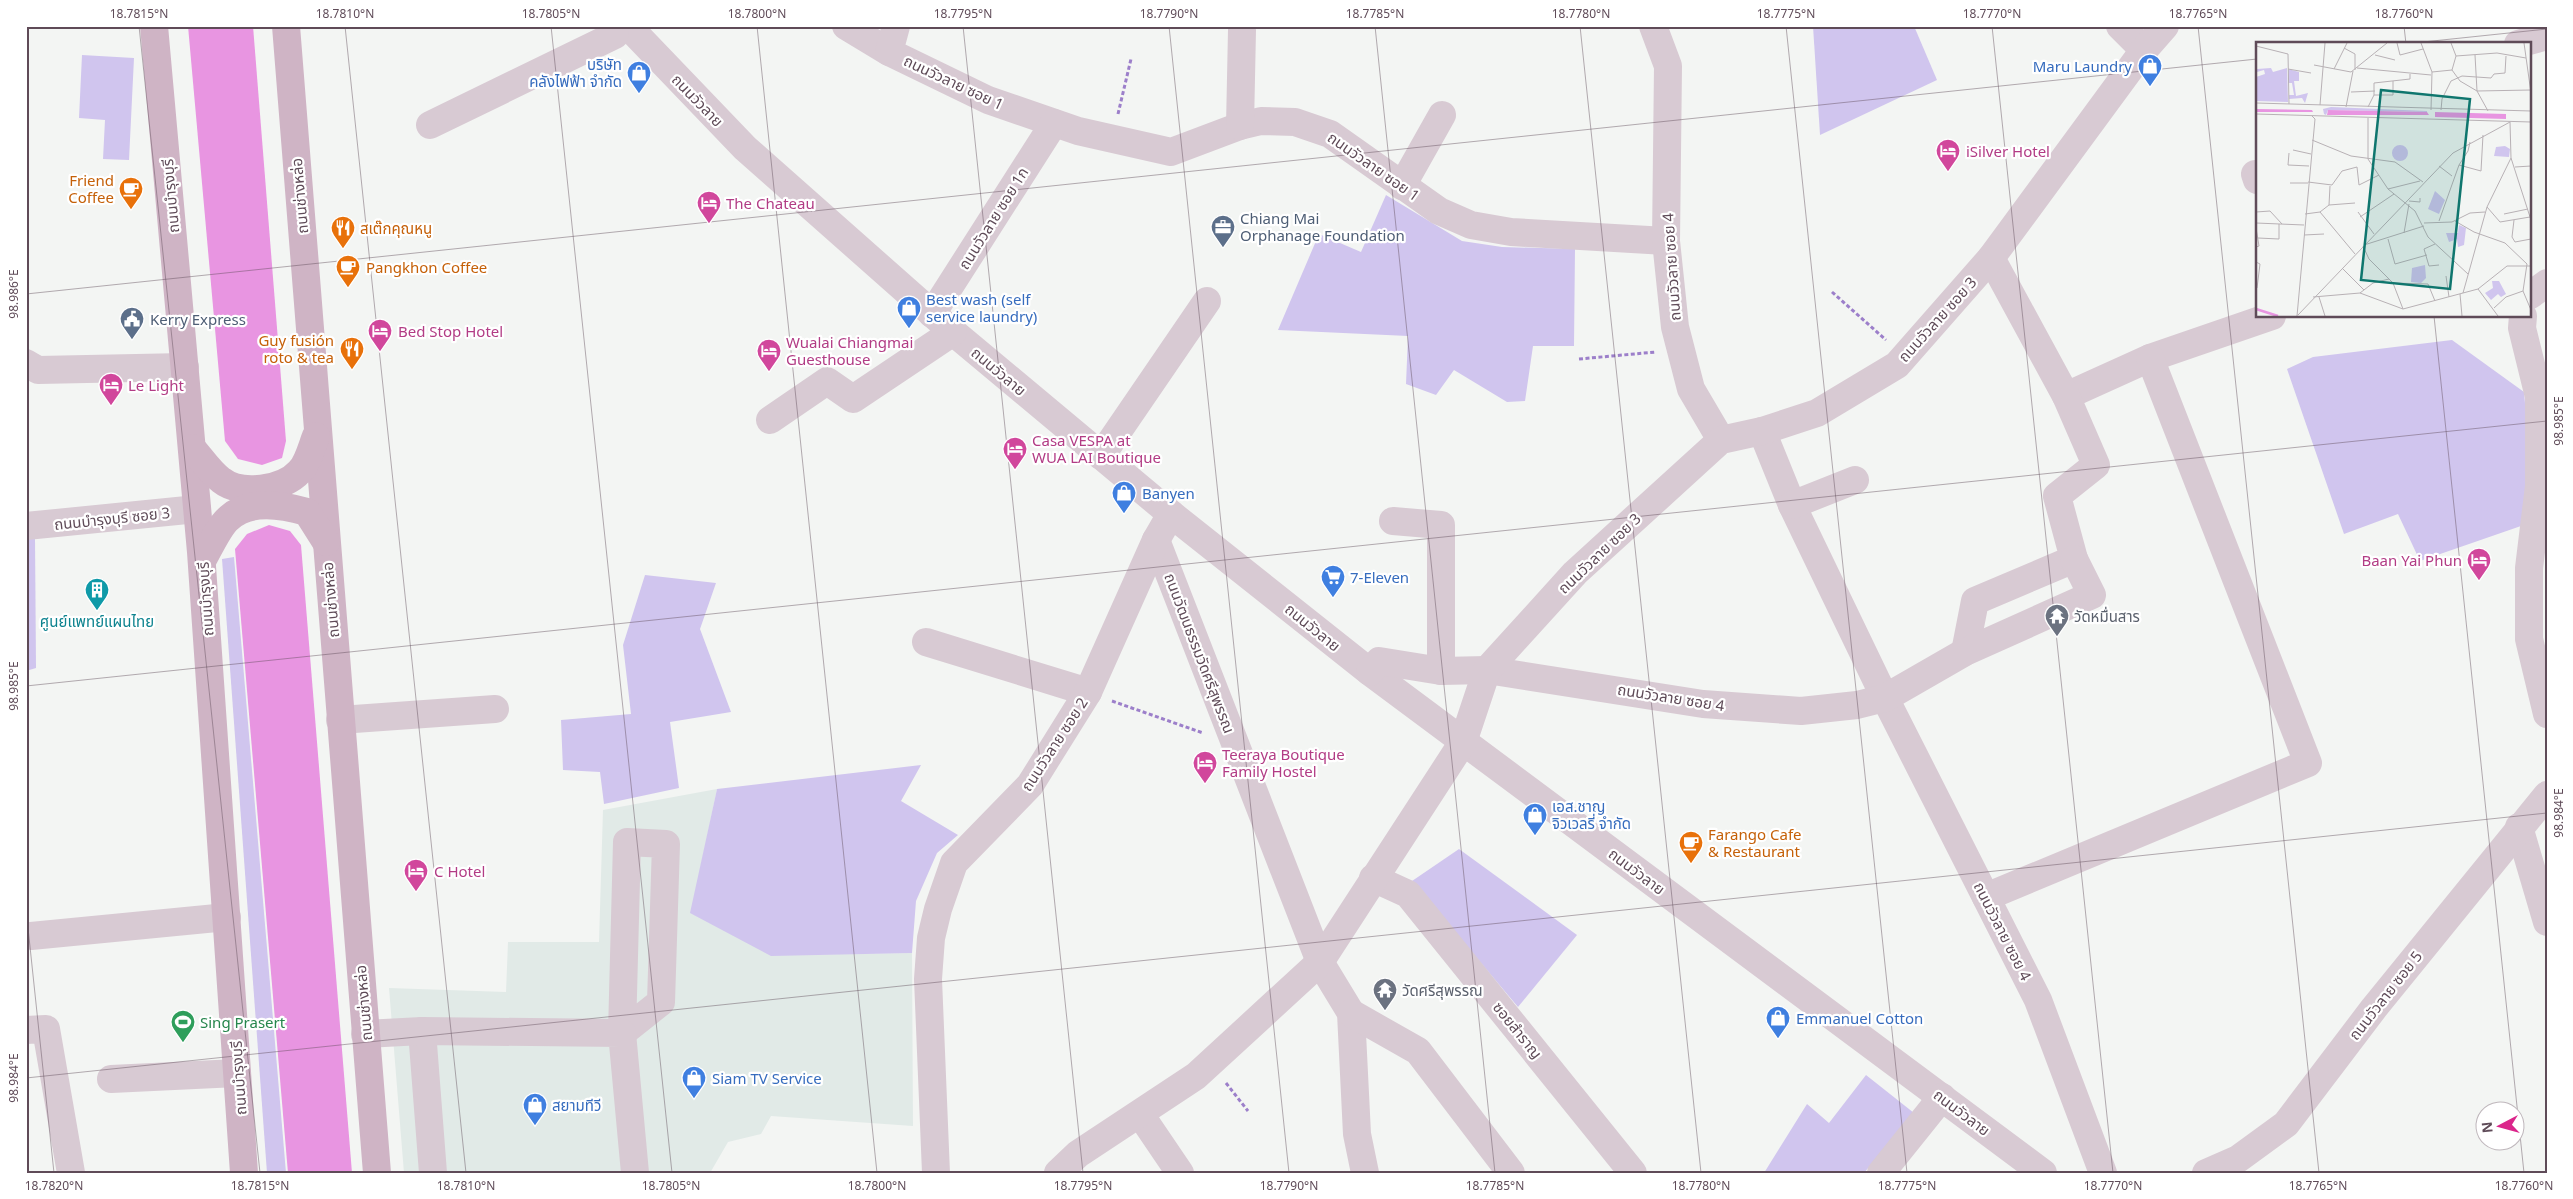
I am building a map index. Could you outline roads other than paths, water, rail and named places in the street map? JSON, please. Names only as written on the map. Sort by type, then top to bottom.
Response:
[{"type":"main road","name":"ถนนบำรุงบุรี","points":[[154,26],[198,509],[244,1173]]},
{"type":"main road","name":"ถนนช่างหล่อ","points":[[286,26],[377,1173]]},
{"type":"main road","points":[[192,448],[221,480],[237,487],[264,488],[284,483],[301,471],[318,432]]},
{"type":"main road","points":[[202,561],[228,518],[244,508],[266,505],[290,507],[307,512],[326,542]]},
{"type":"street","points":[[846,26],[888,52]]},
{"type":"street","name":"ถนนวัวลาย ซอย 1","points":[[896,26],[888,52],[988,100],[1054,123],[1112,139],[1171,152],[1240,126],[1261,121],[1295,122],[1330,134],[1439,211],[1471,225],[1511,232],[1666,241]]},
{"type":"street","name":"ถนนวัวลาย ซอย 4","points":[[1654,26],[1668,66],[1666,241],[1676,327],[1691,389],[1722,440]]},
{"type":"street","points":[[2120,26],[2144,50]]},
{"type":"street","name":"ถนนวัวลาย ซอย 3","points":[[1487,670],[1575,573],[1722,440],[1762,431],[1817,412],[1897,365],[1991,258],[2144,50],[2165,26]]},
{"type":"street","points":[[1240,126],[1242,30]]},
{"type":"street","points":[[430,124],[622,31]]},
{"type":"street","name":"ถนนวัวลาย","points":[[622,31],[744,148],[932,314],[1171,514],[1370,672],[2043,1173]]},
{"type":"street","points":[[2525,42],[2547,36]]},
{"type":"street","points":[[1402,186],[1442,115]]},
{"type":"street","name":"ถนนวัวลาย ซอย 1ก","points":[[932,314],[1054,123]]},
{"type":"street","points":[[1885,698],[1965,652],[2092,595],[2074,558],[2057,496],[2096,465],[2066,396],[1991,258]]},
{"type":"street","points":[[2530,295],[2547,283]]},
{"type":"street","points":[[1101,456],[1207,301]]},
{"type":"street","points":[[2066,396],[2150,358],[2266,318]]},
{"type":"street","points":[[2523,318],[2522,328],[2539,398],[2539,486],[2529,568],[2529,639],[2547,714]]},
{"type":"street","points":[[770,420],[827,381],[853,399],[953,332]]},
{"type":"street","points":[[1986,897],[2308,762],[2150,358]]},
{"type":"street","points":[[26,363],[38,370],[185,367]]},
{"type":"street","name":"ถนนวัวลาย ซอย 4","points":[[1762,431],[1792,504],[1885,698],[2038,1000],[2103,1173]]},
{"type":"street","points":[[1792,504],[1855,480]]},
{"type":"street","name":"ถนนบำรุงบุรี ซอย 3","points":[[26,526],[198,509]]},
{"type":"street","name":"ถนนวัวลาย ซอย 2","points":[[936,1173],[928,978],[931,938],[938,909],[954,863],[1030,785],[1088,692],[1156,540],[1171,514]]},
{"type":"street","points":[[1393,521],[1441,520],[1441,671]]},
{"type":"street","name":"ถนนวัฒนธรรมวัดศรีสุพรรณ","points":[[1156,540],[1320,962],[1351,1013]]},
{"type":"street","points":[[1965,652],[1975,602],[2074,558]]},
{"type":"street","points":[[926,642],[1088,692]]},
{"type":"street","name":"ถนนวัวลาย ซอย 4","points":[[1370,672],[1379,661],[1441,671],[1487,670],[1703,704],[1802,712],[1857,705],[1885,698]]},
{"type":"street","points":[[1058,1173],[1078,1154],[1196,1076],[1320,962],[1463,742],[1487,670]]},
{"type":"street","points":[[340,720],[495,709]]},
{"type":"street","name":"ถนนวัวลาย ซอย 5","points":[[2206,1173],[2238,1159],[2286,1124],[2374,1008],[2519,827],[2547,795]]},
{"type":"street","points":[[2519,827],[2547,922]]},
{"type":"street","points":[[365,1034],[422,1031],[622,1033],[661,1002],[666,844],[627,842],[622,1033],[635,1173]]},
{"type":"street","name":"ซอยสำราญ","points":[[1374,878],[1408,894],[1633,1173]]},
{"type":"street","points":[[32,936],[227,916]]},
{"type":"street","points":[[1351,1013],[1357,1134],[1365,1173]]},
{"type":"street","points":[[1351,1013],[1418,1051],[1511,1173]]},
{"type":"street","points":[[26,1030],[46,1028],[71,1173]]},
{"type":"street","points":[[422,1031],[433,1173]]},
{"type":"street","points":[[111,1079],[237,1073]]},
{"type":"street","points":[[1881,1173],[1942,1097]]},
{"type":"street","points":[[1140,1114],[1180,1173]]},
{"type":"place","name":"Maru Laundry","points":[[2150,87]]},
{"type":"place","name":"บริษัท คลังไฟฟ้า จำกัด","points":[[639,94]]},
{"type":"place","name":"iSilver Hotel","points":[[1948,172]]},
{"type":"place","name":"Friend Coffee","points":[[131,210]]},
{"type":"place","name":"The Chateau","points":[[709,224]]},
{"type":"place","name":"Chiang Mai Orphanage Foundation","points":[[1223,248]]},
{"type":"place","name":"สเต๊กคุณหนู","points":[[343,249]]},
{"type":"place","name":"Pangkhon Coffee","points":[[348,288]]},
{"type":"place","name":"Best wash (self service laundry)","points":[[909,329]]},
{"type":"place","name":"Kerry Express","points":[[132,340]]},
{"type":"place","name":"Bed Stop Hotel","points":[[380,352]]},
{"type":"place","name":"Guy fusión roto & tea","points":[[352,370]]},
{"type":"place","name":"Wualai Chiangmai Guesthouse","points":[[769,372]]},
{"type":"place","name":"Le Light","points":[[111,406]]},
{"type":"place","name":"Casa VESPA at WUA LAI Boutique","points":[[1015,470]]},
{"type":"place","name":"Banyen","points":[[1124,514]]},
{"type":"place","name":"Baan Yai Phun","points":[[2479,581]]},
{"type":"place","name":"7-Eleven","points":[[1333,598]]},
{"type":"place","name":"ศูนย์แพทย์แผนไทย","points":[[97,611]]},
{"type":"place","name":"วัดหมื่นสาร","points":[[2057,637]]},
{"type":"place","name":"Teeraya Boutique Family Hostel","points":[[1205,784]]},
{"type":"place","name":"เอส.ชาญ จิวเวลรี่ จำกัด","points":[[1535,836]]},
{"type":"place","name":"Farango Cafe & Restaurant","points":[[1691,864]]},
{"type":"place","name":"C Hotel","points":[[416,892]]},
{"type":"place","name":"วัดศรีสุพรรณ","points":[[1385,1011]]},
{"type":"place","name":"Emmanuel Cotton","points":[[1778,1039]]},
{"type":"place","name":"Sing Prasert","points":[[183,1043]]},
{"type":"place","name":"Siam TV Service","points":[[694,1099]]},
{"type":"place","name":"สยามทีวี","points":[[535,1126]]}]
